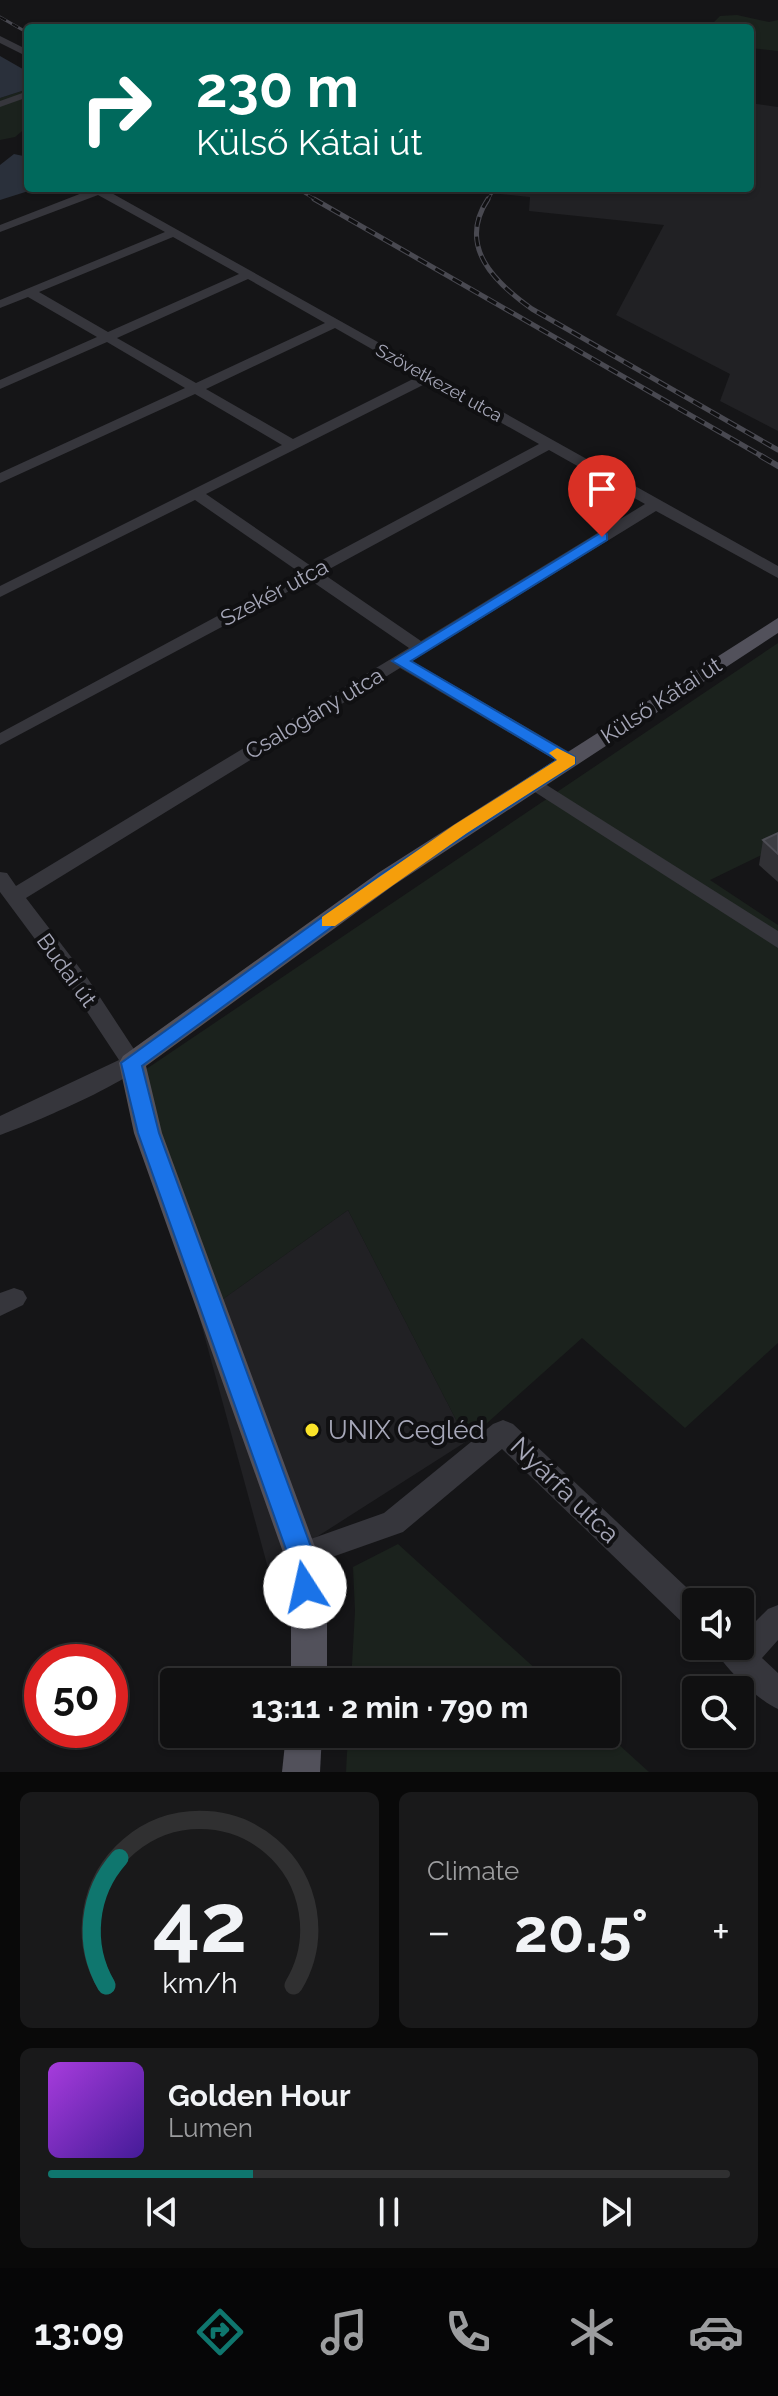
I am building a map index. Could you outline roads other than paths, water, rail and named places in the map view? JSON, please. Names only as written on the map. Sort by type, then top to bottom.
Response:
[{"type":"main road","name":"Külső Kátai út","points":[[132,1063],[386,879],[778,624]]},
{"type":"main road","points":[[132,1063],[148,1133],[301,1555],[309,1618],[309,1668]]},
{"type":"main road","points":[[301,1772],[303,1748]]},
{"type":"street","points":[[0,39],[24,52]]},
{"type":"street","points":[[0,104],[24,95]]},
{"type":"street","points":[[0,229],[98,192]]},
{"type":"street","name":"Szövetkezet utca","points":[[106,192],[173,233],[778,573]]},
{"type":"street","points":[[0,304],[173,233]]},
{"type":"street","points":[[0,385],[248,275]]},
{"type":"street","points":[[29,292],[293,445]]},
{"type":"street","points":[[0,479],[334,324]]},
{"type":"street","points":[[0,592],[428,377]]},
{"type":"street","name":"Szekér utca","points":[[0,740],[548,445]]},
{"type":"street","points":[[196,494],[420,648]]},
{"type":"street","name":"Csalogány utca","points":[[14,896],[655,505]]},
{"type":"street","points":[[400,661],[569,760]]},
{"type":"street","points":[[534,783],[778,941]]},
{"type":"street","name":"Budai út","points":[[0,878],[80,984],[132,1063]]},
{"type":"street","points":[[0,1126],[103,1080],[132,1063]]},
{"type":"street","name":"Nyárfa utca","points":[[301,1555],[393,1523],[503,1432],[682,1603]]},
{"type":"street","points":[[754,1637],[778,1619]]},
{"type":"street","points":[[743,1660],[778,1694]]},
{"type":"railway","points":[[0,17],[24,31]]},
{"type":"railway","points":[[303,192],[318,201]]},
{"type":"railway","points":[[487,201],[493,192]]},
{"type":"railway","points":[[314,199],[765,458]]},
{"type":"railway","points":[[488,199],[479,216],[476,232],[478,247],[484,262],[505,287],[532,309],[778,450]]},
{"type":"railway","points":[[761,456],[778,466]]},
{"type":"place","name":"UNIX Cegléd","points":[[312,1430]]}]
